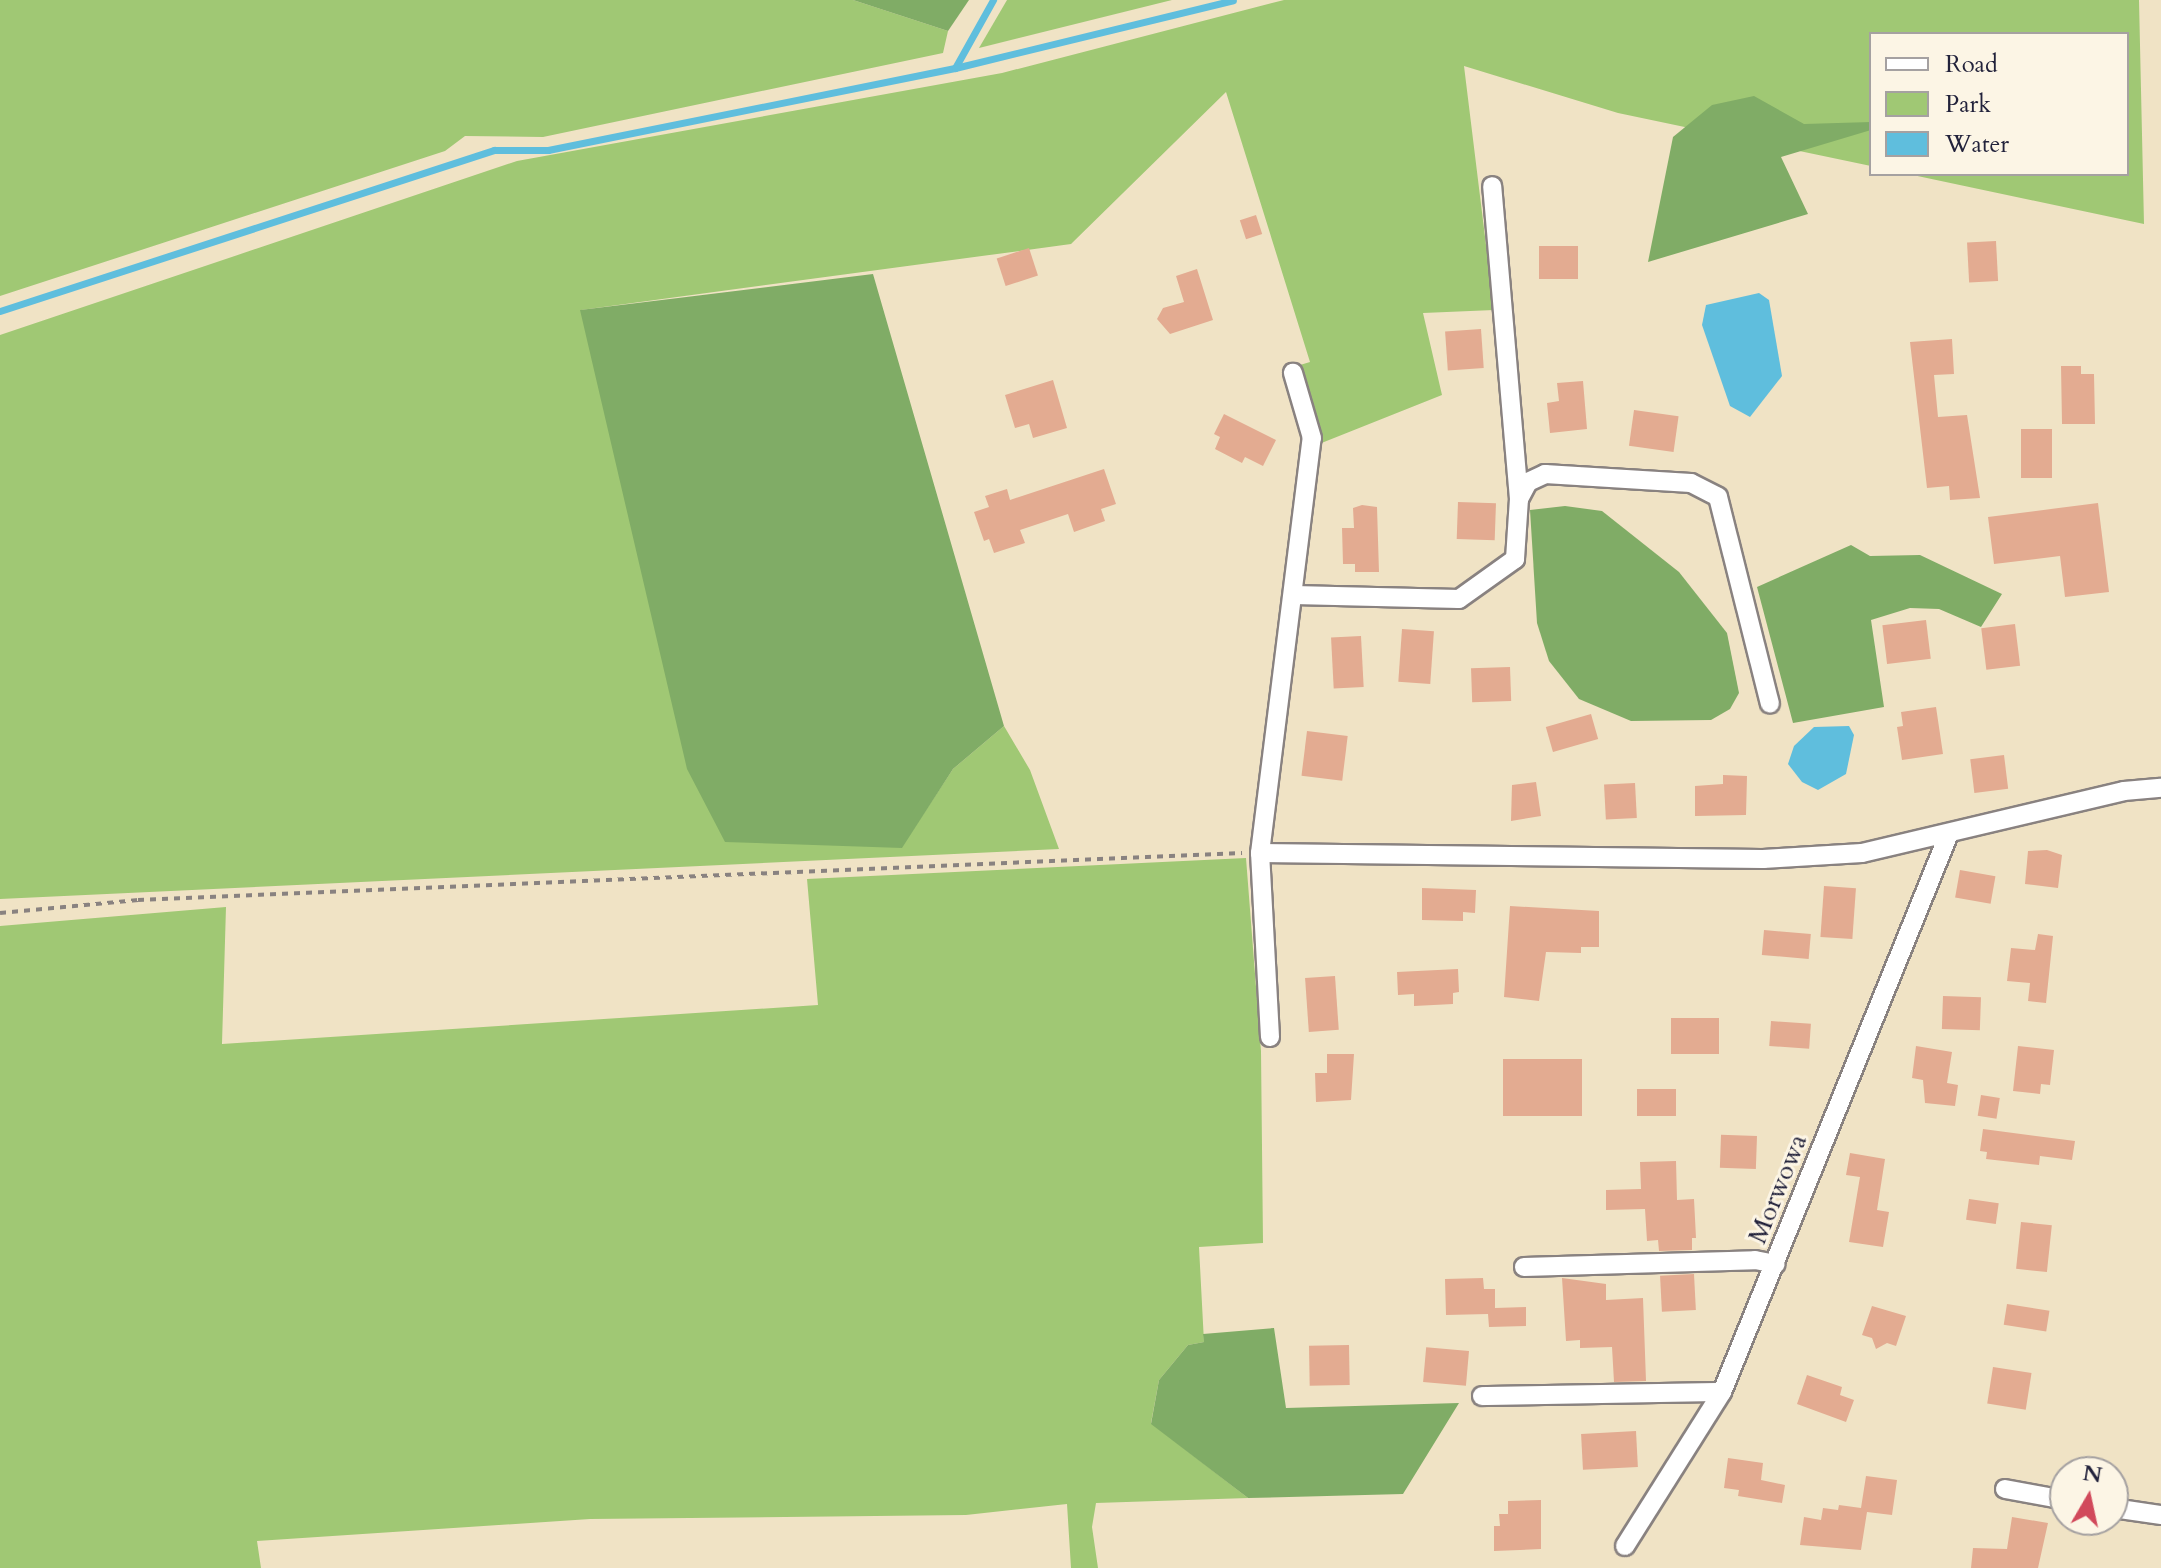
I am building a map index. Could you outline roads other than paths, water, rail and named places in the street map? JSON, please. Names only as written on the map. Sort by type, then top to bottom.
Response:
[{"type":"street","points":[[1294,595],[1459,599],[1515,559],[1519,499],[1492,186]]},
{"type":"street","points":[[1270,1037],[1260,853],[1312,438],[1293,373]]},
{"type":"street","points":[[1519,499],[1528,482],[1545,474],[1691,483],[1718,497],[1770,704]]},
{"type":"street","points":[[1260,853],[1763,859],[1862,853],[1948,836],[2124,791],[2161,788]]},
{"type":"street","name":"Morwowa","points":[[1625,1546],[1722,1392],[1948,836]]},
{"type":"street","points":[[1524,1267],[1755,1260],[1776,1264]]},
{"type":"street","points":[[1482,1396],[1722,1392]]},
{"type":"street","points":[[2005,1489],[2049,1497]]},
{"type":"street","points":[[2129,1510],[2161,1515]]},
{"type":"water","points":[[1759,293],[1769,300],[1782,376],[1750,417],[1730,406],[1702,325],[1706,305]]},
{"type":"water","points":[[1849,726],[1854,735],[1846,774],[1818,790],[1802,782],[1788,764],[1794,746],[1814,727]]},
{"type":"waterway","points":[[955,68],[993,0]]},
{"type":"waterway","points":[[0,311],[494,150],[548,150],[955,68],[1233,0]]}]
